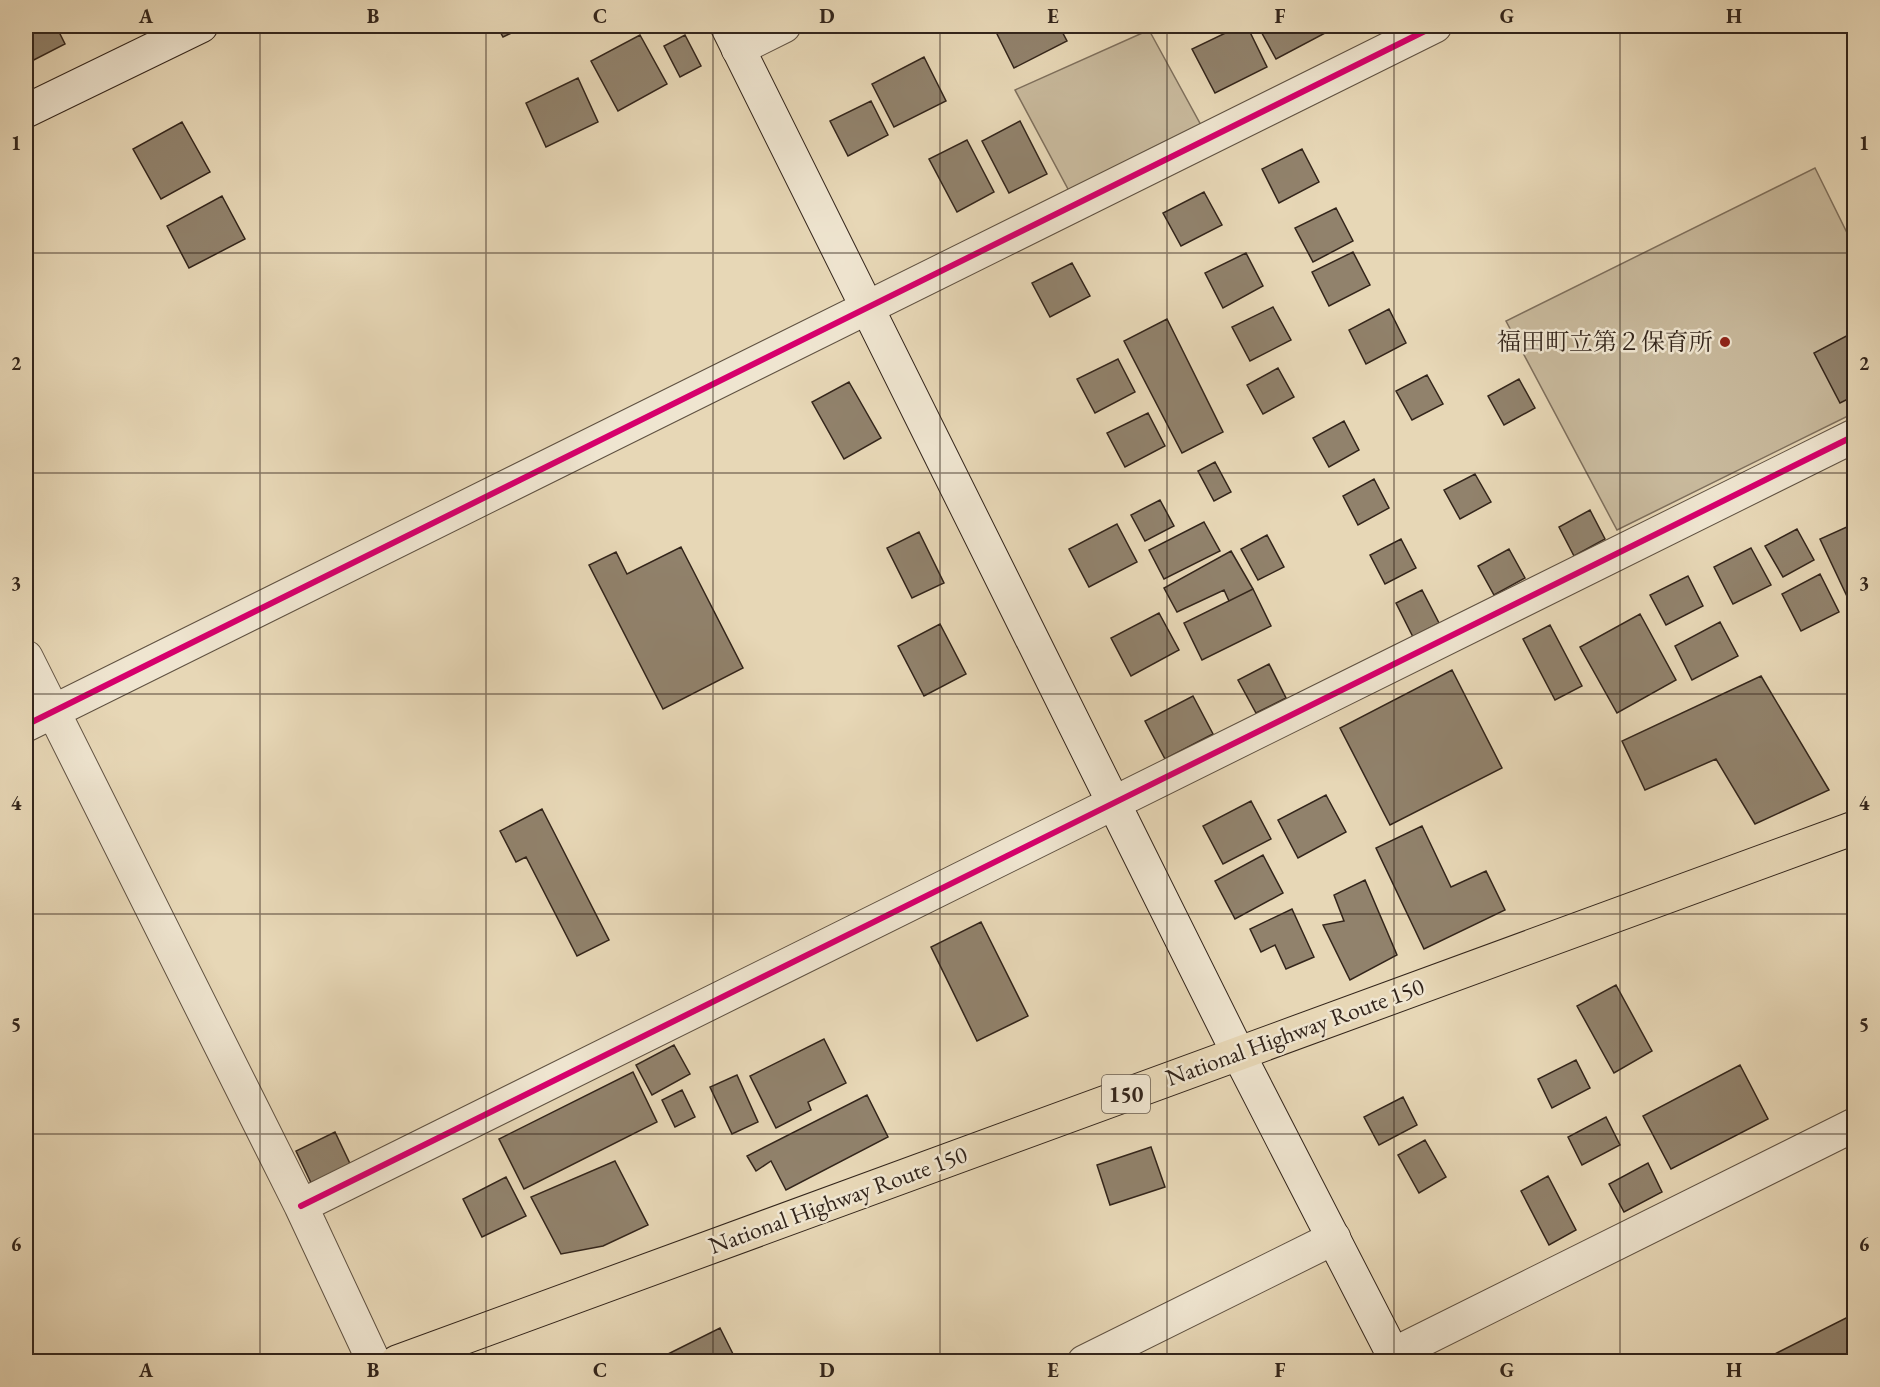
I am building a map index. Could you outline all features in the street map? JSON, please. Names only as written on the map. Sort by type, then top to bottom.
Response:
[{"type":"highway","name":"National Highway Route 150","points":[[397,1362],[1854,828]]},
{"type":"street","points":[[26,111],[201,26]]},
{"type":"street","points":[[784,26],[732,37],[1238,1053],[1395,1358],[1854,1125]]},
{"type":"street","points":[[39,719],[1435,26]]},
{"type":"street","points":[[301,1206],[1854,436]]},
{"type":"street","points":[[26,657],[39,719],[301,1206],[374,1362]]},
{"type":"street","points":[[1084,1362],[1334,1239]]},
{"type":"shaded area","points":[[1149,30],[1208,138],[1076,204],[1015,90]]},
{"type":"shaded area","points":[[1815,168],[1854,247],[1854,413],[1617,530],[1506,321]]},
{"type":"building","points":[[26,26],[56,26],[65,44],[26,64]]},
{"type":"building","points":[[497,26],[526,26],[503,37]]},
{"type":"building","points":[[993,26],[1059,26],[1067,41],[1014,68]]},
{"type":"building","points":[[1240,26],[1247,26],[1267,67],[1215,93],[1192,49]]},
{"type":"building","points":[[1258,26],[1326,26],[1329,31],[1276,59]]},
{"type":"building","points":[[640,35],[667,84],[618,111],[591,61]]},
{"type":"building","points":[[685,35],[701,66],[680,77],[664,46]]},
{"type":"building","points":[[924,57],[946,101],[894,127],[872,84]]},
{"type":"building","points":[[578,78],[598,122],[546,147],[526,103]]},
{"type":"building","points":[[871,101],[888,135],[848,156],[830,121]]},
{"type":"building","points":[[1020,121],[1047,174],[1009,193],[982,141]]},
{"type":"building","points":[[182,122],[210,172],[161,199],[133,149]]},
{"type":"building","points":[[967,140],[994,192],[957,212],[929,159]]},
{"type":"building","points":[[1302,149],[1319,182],[1279,203],[1262,169]]},
{"type":"building","points":[[1204,192],[1222,225],[1181,246],[1163,213]]},
{"type":"building","points":[[222,196],[245,239],[189,268],[167,226]]},
{"type":"building","points":[[1336,208],[1353,241],[1313,262],[1295,228]]},
{"type":"building","points":[[1353,252],[1370,285],[1329,306],[1312,272]]},
{"type":"building","points":[[1246,253],[1263,286],[1223,308],[1205,273]]},
{"type":"building","points":[[1072,263],[1090,296],[1050,317],[1032,283]]},
{"type":"building","points":[[1273,307],[1291,340],[1250,361],[1232,327]]},
{"type":"building","points":[[1389,309],[1406,343],[1366,364],[1349,330]]},
{"type":"building","points":[[1167,319],[1223,432],[1182,453],[1124,341]]},
{"type":"building","points":[[1854,332],[1854,396],[1840,403],[1814,353]]},
{"type":"building","points":[[1118,359],[1135,392],[1095,413],[1077,379]]},
{"type":"building","points":[[1278,368],[1294,397],[1263,414],[1247,385]]},
{"type":"building","points":[[1427,375],[1443,404],[1412,420],[1396,391]]},
{"type":"building","points":[[1519,379],[1535,408],[1504,425],[1488,396]]},
{"type":"building","points":[[849,382],[881,438],[844,459],[812,402]]},
{"type":"building","points":[[1148,413],[1165,446],[1125,467],[1107,433]]},
{"type":"building","points":[[1344,421],[1359,450],[1329,467],[1313,438]]},
{"type":"building","points":[[1215,462],[1231,492],[1214,501],[1198,471]]},
{"type":"building","points":[[1475,474],[1491,502],[1460,519],[1444,490]]},
{"type":"building","points":[[1374,479],[1389,508],[1358,525],[1343,496]]},
{"type":"building","points":[[1160,500],[1174,526],[1145,541],[1131,515]]},
{"type":"building","points":[[1590,510],[1605,539],[1574,556],[1559,527]]},
{"type":"building","points":[[1204,522],[1220,551],[1164,579],[1149,550]]},
{"type":"building","points":[[1117,524],[1137,562],[1089,587],[1069,549]]},
{"type":"building","points":[[1849,526],[1854,537],[1852,607],[1820,539]]},
{"type":"building","points":[[1797,529],[1814,560],[1783,577],[1765,546]]},
{"type":"building","points":[[919,532],[944,583],[912,598],[887,548]]},
{"type":"building","points":[[1267,535],[1284,567],[1258,580],[1241,549]]},
{"type":"building","points":[[1401,539],[1416,568],[1385,584],[1370,555]]},
{"type":"building","points":[[681,547],[743,668],[663,709],[589,565],[616,552],[627,574]]},
{"type":"building","points":[[1751,548],[1771,585],[1733,604],[1714,567]]},
{"type":"building","points":[[1509,549],[1525,578],[1494,595],[1478,566]]},
{"type":"building","points":[[1231,551],[1253,589],[1229,601],[1224,590],[1177,612],[1164,588]]},
{"type":"building","points":[[1820,574],[1839,612],[1801,631],[1782,594]]},
{"type":"building","points":[[1688,576],[1703,606],[1666,625],[1650,595]]},
{"type":"building","points":[[1253,589],[1271,626],[1202,660],[1184,623]]},
{"type":"building","points":[[1422,590],[1439,623],[1413,637],[1396,603]]},
{"type":"building","points":[[1159,613],[1179,650],[1131,676],[1111,638]]},
{"type":"building","points":[[1640,614],[1676,680],[1617,713],[1580,647]]},
{"type":"building","points":[[1720,622],[1738,656],[1692,680],[1675,646]]},
{"type":"building","points":[[940,624],[966,674],[924,696],[898,646]]},
{"type":"building","points":[[1550,625],[1582,686],[1555,700],[1523,639]]},
{"type":"building","points":[[1269,664],[1286,698],[1256,713],[1238,680]]},
{"type":"building","points":[[1452,670],[1502,768],[1390,825],[1340,728]]},
{"type":"building","points":[[1761,676],[1829,790],[1755,824],[1716,759],[1645,790],[1622,741]]},
{"type":"building","points":[[1193,696],[1213,734],[1165,759],[1145,721]]},
{"type":"building","points":[[1326,795],[1346,832],[1298,858],[1278,820]]},
{"type":"building","points":[[1251,801],[1271,839],[1223,864],[1203,826]]},
{"type":"building","points":[[542,809],[609,940],[577,956],[526,857],[516,862],[500,831]]},
{"type":"building","points":[[1422,826],[1451,887],[1486,871],[1505,910],[1424,949],[1376,848]]},
{"type":"building","points":[[1263,855],[1283,893],[1235,919],[1215,881]]},
{"type":"building","points":[[1365,880],[1397,955],[1350,980],[1323,925],[1344,921],[1334,895]]},
{"type":"building","points":[[1292,909],[1314,957],[1286,969],[1275,945],[1261,952],[1250,929]]},
{"type":"building","points":[[981,922],[1028,1016],[977,1041],[931,947]]},
{"type":"building","points":[[1616,985],[1652,1051],[1614,1073],[1577,1006]]},
{"type":"building","points":[[824,1039],[846,1083],[808,1102],[811,1110],[776,1128],[750,1076]]},
{"type":"building","points":[[674,1045],[690,1074],[652,1095],[636,1065]]},
{"type":"building","points":[[1576,1060],[1590,1088],[1552,1108],[1538,1079]]},
{"type":"building","points":[[1740,1065],[1768,1119],[1671,1169],[1643,1116]]},
{"type":"building","points":[[633,1072],[657,1122],[524,1189],[499,1139]]},
{"type":"building","points":[[737,1075],[758,1122],[732,1134],[710,1087]]},
{"type":"building","points":[[682,1090],[695,1117],[675,1127],[662,1100]]},
{"type":"building","points":[[867,1095],[888,1137],[786,1190],[771,1161],[756,1171],[747,1156]]},
{"type":"building","points":[[1403,1097],[1417,1125],[1379,1145],[1364,1117]]},
{"type":"building","points":[[1606,1117],[1620,1145],[1582,1165],[1568,1137]]},
{"type":"building","points":[[335,1132],[353,1170],[314,1189],[296,1151]]},
{"type":"building","points":[[1425,1140],[1446,1177],[1419,1193],[1398,1155]]},
{"type":"building","points":[[1151,1147],[1165,1187],[1110,1205],[1097,1165]]},
{"type":"building","points":[[615,1161],[648,1225],[603,1246],[561,1254],[531,1197]]},
{"type":"building","points":[[1648,1163],[1662,1192],[1624,1212],[1609,1184]]},
{"type":"building","points":[[1548,1176],[1576,1230],[1549,1245],[1521,1191]]},
{"type":"building","points":[[506,1177],[526,1216],[482,1237],[463,1199]]},
{"type":"building","points":[[1854,1314],[1854,1362],[1759,1362]]},
{"type":"building","points":[[720,1328],[737,1362],[652,1362]]},
{"type":"cycle path","points":[[26,725],[1435,26]]},
{"type":"cycle path","points":[[301,1206],[1854,436]]},
{"type":"place","name":"福田町立第２保育所","points":[[1725,342]]}]
